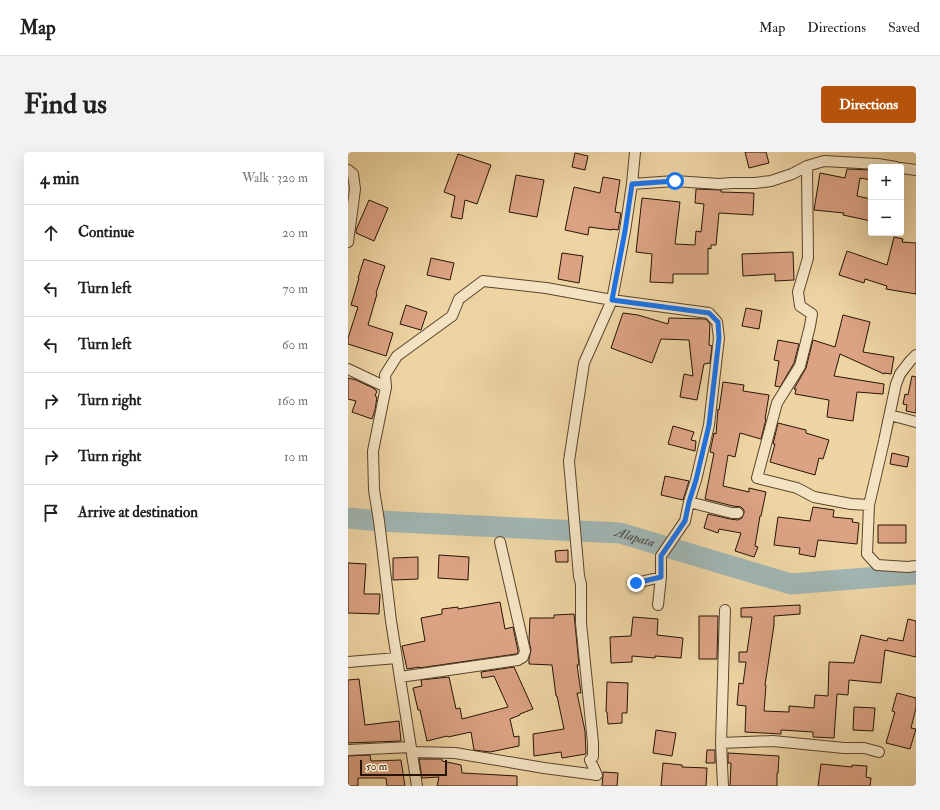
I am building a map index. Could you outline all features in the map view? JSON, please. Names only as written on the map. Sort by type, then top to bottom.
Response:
[{"type":"street","points":[[348,750],[411,749],[455,753],[597,775],[590,760],[593,757],[593,743],[581,623],[581,584],[579,576],[569,462],[584,363],[612,300],[625,231],[635,152]]},
{"type":"street","points":[[632,184],[675,181],[719,184],[755,183],[771,181],[792,174],[807,166],[824,161],[848,157],[882,164]]},
{"type":"street","points":[[807,166],[808,258],[798,292],[800,306],[812,314],[800,366],[776,403],[756,478],[797,488],[814,497],[851,504],[869,505]]},
{"type":"street","points":[[904,168],[916,170]]},
{"type":"street","points":[[348,170],[353,174],[355,189],[348,242]]},
{"type":"street","points":[[417,786],[391,621],[374,490],[373,451],[386,387],[385,375],[397,356],[452,316],[459,299],[483,281],[546,288],[612,300],[709,313],[718,322],[719,338],[709,425],[685,521],[661,556],[661,577],[658,605]]},
{"type":"street","points":[[916,355],[900,374],[896,384],[869,505],[867,554],[877,565],[908,567],[916,566]]},
{"type":"street","points":[[348,368],[386,387]]},
{"type":"street","points":[[890,415],[916,422]]},
{"type":"street","points":[[689,502],[732,513],[738,513]]},
{"type":"street","points":[[400,677],[518,660],[523,657],[525,651],[500,542]]},
{"type":"street","points":[[636,583],[661,577]]},
{"type":"street","points":[[723,786],[721,744],[725,610]]},
{"type":"street","points":[[348,662],[397,658]]},
{"type":"street","points":[[721,744],[773,741],[844,748],[864,748],[879,752]]},
{"type":"building","points":[[745,152],[766,152],[769,163],[749,168]]},
{"type":"building","points":[[575,153],[588,156],[585,170],[572,167]]},
{"type":"building","points":[[458,154],[491,165],[477,204],[465,200],[462,219],[451,217],[455,196],[444,192]]},
{"type":"building","points":[[847,169],[868,170],[868,179],[860,178],[857,196],[868,198],[868,220],[843,215],[844,213],[814,210],[820,173],[845,178]]},
{"type":"building","points":[[516,175],[544,180],[537,217],[509,212]]},
{"type":"building","points":[[603,177],[620,180],[615,212],[621,213],[618,230],[589,227],[588,235],[565,230],[574,187],[600,193]]},
{"type":"building","points":[[696,189],[721,190],[721,192],[754,193],[753,215],[719,213],[716,245],[711,245],[711,249],[708,248],[708,274],[673,274],[673,283],[650,282],[652,254],[636,252],[642,198],[680,202],[675,244],[695,245],[696,231],[701,232],[704,204],[695,203]]},
{"type":"building","points":[[369,200],[388,208],[374,241],[356,233]]},
{"type":"building","points":[[894,237],[903,239],[902,242],[916,243],[916,294],[886,289],[887,286],[865,279],[864,283],[839,275],[847,251],[887,265]]},
{"type":"building","points":[[793,252],[794,280],[775,281],[775,274],[743,276],[742,254]]},
{"type":"building","points":[[562,253],[583,256],[579,283],[558,279]]},
{"type":"building","points":[[431,258],[454,263],[450,280],[427,275]]},
{"type":"building","points":[[364,259],[385,266],[368,325],[393,333],[386,356],[348,344],[348,338],[358,307],[351,305]]},
{"type":"building","points":[[406,305],[427,312],[421,330],[400,324]]},
{"type":"building","points":[[746,308],[762,311],[759,329],[742,326]]},
{"type":"building","points":[[623,313],[638,315],[668,324],[669,318],[706,319],[710,324],[709,345],[712,346],[710,363],[704,364],[697,400],[680,397],[684,374],[693,376],[689,340],[661,339],[652,363],[611,348]]},
{"type":"building","points":[[843,315],[870,322],[863,352],[894,357],[891,374],[884,374],[840,354],[834,376],[884,384],[883,394],[857,392],[853,421],[827,417],[829,400],[795,394],[796,389],[794,389],[806,368],[813,340],[835,347]]},
{"type":"building","points":[[778,340],[799,344],[794,363],[780,387],[775,386],[779,361],[774,360]]},
{"type":"building","points":[[912,376],[916,377],[916,413],[906,411],[907,405],[903,404],[905,394],[908,395]]},
{"type":"building","points":[[348,378],[356,380],[377,391],[375,396],[377,397],[375,410],[372,419],[352,412],[356,401],[348,399]]},
{"type":"building","points":[[723,382],[744,385],[743,391],[769,395],[766,419],[761,439],[740,433],[735,457],[728,455],[723,486],[749,492],[749,488],[766,492],[755,546],[758,547],[754,557],[735,551],[741,533],[719,529],[718,533],[704,528],[708,514],[738,520],[742,518],[744,513],[744,510],[741,507],[705,499],[714,453],[710,452],[714,433],[716,434],[718,409],[719,410]]},
{"type":"building","points":[[778,423],[806,430],[806,433],[829,440],[823,459],[819,458],[815,475],[770,462],[775,444],[773,444]]},
{"type":"building","points":[[673,426],[694,432],[691,440],[696,441],[695,451],[668,444]]},
{"type":"building","points":[[892,453],[909,457],[907,467],[890,464]]},
{"type":"building","points":[[665,476],[689,481],[683,500],[661,495]]},
{"type":"building","points":[[813,507],[834,510],[833,517],[853,519],[852,522],[859,523],[857,544],[818,540],[815,557],[799,554],[800,548],[774,545],[778,517],[810,521]]},
{"type":"building","points":[[878,525],[906,525],[906,543],[878,543]]},
{"type":"building","points":[[568,550],[568,562],[556,562],[555,551]]},
{"type":"building","points":[[439,555],[469,557],[468,580],[438,578]]},
{"type":"building","points":[[418,557],[418,579],[393,580],[393,558]]},
{"type":"building","points":[[348,563],[366,564],[364,594],[380,594],[379,614],[348,613]]},
{"type":"building","points":[[500,602],[505,629],[513,627],[518,653],[407,669],[402,646],[425,641],[421,618],[442,614],[442,609],[458,607],[458,609]]},
{"type":"building","points":[[800,605],[800,614],[774,616],[765,685],[764,711],[789,712],[789,706],[814,708],[815,695],[828,696],[829,662],[854,663],[861,635],[887,641],[888,638],[903,641],[908,619],[916,621],[916,657],[885,650],[881,683],[849,680],[848,695],[837,694],[834,738],[813,737],[813,732],[781,730],[781,734],[745,732],[746,706],[737,705],[739,683],[743,684],[746,662],[739,662],[739,652],[747,652],[752,617],[741,617],[741,608]]},
{"type":"building","points":[[574,614],[579,665],[577,665],[581,693],[577,693],[585,731],[586,754],[562,758],[561,752],[534,756],[533,734],[564,729],[556,696],[552,665],[529,664],[531,650],[529,641],[530,618],[554,618],[554,615]]},
{"type":"building","points":[[699,616],[718,616],[717,659],[699,659]]},
{"type":"building","points":[[633,617],[658,619],[657,635],[683,638],[681,658],[632,656],[632,662],[611,663],[610,637],[631,636]]},
{"type":"building","points":[[514,667],[533,709],[510,719],[514,737],[519,736],[519,746],[490,752],[474,750],[471,732],[427,741],[413,688],[422,686],[421,680],[449,677],[456,709],[460,708],[462,719],[508,707],[494,676],[482,678],[481,672]]},
{"type":"building","points":[[359,679],[365,725],[399,721],[401,741],[348,743],[348,680]]},
{"type":"building","points":[[607,682],[628,683],[627,713],[622,713],[622,723],[608,724],[606,712]]},
{"type":"building","points":[[897,693],[916,698],[916,708],[911,728],[916,729],[910,749],[886,743],[895,712],[892,711]]},
{"type":"building","points":[[854,707],[875,708],[873,731],[853,730]]},
{"type":"building","points":[[656,730],[676,733],[672,756],[653,753]]},
{"type":"building","points":[[707,750],[715,750],[715,763],[706,763]]},
{"type":"building","points":[[728,753],[779,756],[777,786],[730,786],[731,763],[728,763]]},
{"type":"building","points":[[370,755],[371,761],[401,760],[405,786],[387,786],[386,778],[358,778],[358,786],[348,786],[348,756]]},
{"type":"building","points":[[419,759],[442,759],[442,761],[461,765],[462,773],[517,776],[517,786],[437,786],[439,777],[422,778]]},
{"type":"building","points":[[663,763],[682,765],[682,767],[707,768],[706,786],[661,786]]},
{"type":"building","points":[[821,764],[852,767],[852,765],[867,766],[866,777],[871,778],[870,786],[818,786]]},
{"type":"building","points":[[603,772],[618,773],[617,786],[602,786]]},
{"type":"waterway","name":"Alapata","points":[[348,518],[379,521],[620,533],[791,584],[916,574]]},
{"type":"route","points":[[636,583],[661,577],[661,556],[685,521],[709,425],[719,338],[718,322],[709,313],[612,300],[632,184],[675,181]]}]
